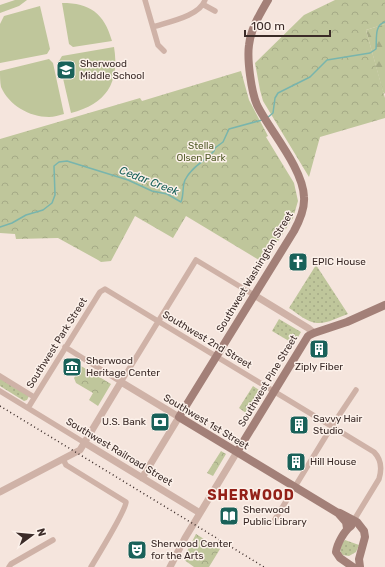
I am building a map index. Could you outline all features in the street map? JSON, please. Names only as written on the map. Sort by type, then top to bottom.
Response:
[{"type":"main road","name":"Southwest Washington Street","points":[[179,417],[297,225],[302,213],[304,191],[300,179],[254,97],[248,49],[252,32],[268,0]]},
{"type":"main road","points":[[314,333],[346,322],[385,305]]},
{"type":"main road","name":"Southwest Pine Street","points":[[237,452],[306,338],[314,333]]},
{"type":"main road","name":"Southwest 1st Street","points":[[179,417],[338,513],[346,522],[348,528]]},
{"type":"main road","name":"Southwest 1st Street","points":[[338,513],[341,512],[356,523]]},
{"type":"main road","points":[[352,567],[336,553],[337,548],[348,528],[356,523],[364,530],[365,536],[359,559],[360,567]]},
{"type":"main road","points":[[343,560],[353,558],[361,552]]},
{"type":"street","points":[[145,0],[158,44],[164,51]]},
{"type":"street","points":[[153,27],[192,14],[204,3],[215,11]]},
{"type":"street","points":[[0,492],[80,450],[196,260],[302,324],[314,333]]},
{"type":"street","name":"Southwest 2nd Street","points":[[103,289],[108,290],[370,448],[378,456],[381,473],[356,523]]},
{"type":"street","name":"Southwest Park Street","points":[[28,408],[65,346],[103,289]]},
{"type":"street","name":"Southwest 1st Street","points":[[65,346],[179,417]]},
{"type":"street","points":[[0,376],[34,397]]},
{"type":"street","points":[[274,521],[332,426],[356,390]]},
{"type":"street","name":"Southwest Railroad Street","points":[[0,391],[200,513]]},
{"type":"street","name":"Southwest Washington Street","points":[[142,478],[179,417]]},
{"type":"street","name":"Southwest Pine Street","points":[[173,566],[200,513],[237,452]]},
{"type":"street","points":[[63,458],[66,465],[126,502],[120,517],[91,567]]},
{"type":"street","points":[[10,567],[11,564],[53,540]]},
{"type":"green space","points":[[15,0],[27,0],[19,6],[0,13],[0,5]]},
{"type":"green space","points":[[335,0],[385,0],[385,24],[366,30],[385,98],[385,118],[320,137],[309,177],[263,101],[255,63],[304,15]]},
{"type":"green space","points":[[62,3],[80,5],[94,12],[105,23],[112,41],[73,47],[69,44]]},
{"type":"green space","points":[[40,6],[50,49],[47,54],[0,63],[0,24],[4,16]]},
{"type":"green space","points":[[385,24],[385,94],[383,92],[366,30]]},
{"type":"green space","points":[[114,47],[115,71],[108,90],[102,98],[93,104],[71,113],[59,61],[62,56]]},
{"type":"green space","points":[[49,59],[53,63],[64,114],[49,117],[34,115],[20,109],[14,104],[1,87],[0,71]]},
{"type":"green space","name":"Stella Olsen Park","points":[[241,71],[249,100],[268,136],[266,137],[294,183],[298,201],[293,218],[264,263],[186,216],[173,238],[135,216],[111,261],[101,262],[58,238],[16,239],[15,234],[0,233],[0,139],[140,98],[142,101]]},
{"type":"green space","points":[[316,265],[348,314],[329,321],[314,323],[306,320],[289,308]]},
{"type":"green space","points":[[279,319],[301,332],[294,344],[272,331]]},
{"type":"green space","points":[[81,366],[111,384],[98,406],[89,400],[93,393],[76,383],[74,378]]},
{"type":"green space","points":[[0,378],[29,396],[27,400],[24,401],[0,386]]},
{"type":"green space","points":[[253,386],[264,393],[250,416],[239,408]]},
{"type":"green space","points":[[221,451],[226,454],[213,476],[207,473]]},
{"type":"green space","points":[[196,534],[220,549],[209,567],[194,567],[183,559]]},
{"type":"green space","points":[[345,540],[359,545],[356,552],[349,556],[343,555],[340,549]]},
{"type":"waterway","name":"Cedar Creek","points":[[267,118],[273,113],[275,98],[278,93],[310,77],[327,60],[370,53],[376,49],[378,29],[379,26],[385,22]]},
{"type":"waterway","name":"Cedar Creek","points":[[0,227],[12,223],[26,215],[43,210],[52,203],[55,195],[54,166],[59,162],[67,161],[128,180],[152,191],[167,194],[181,202],[184,183],[188,175],[223,142],[229,129],[262,120]]},
{"type":"railway","points":[[0,406],[264,567]]},
{"type":"place","name":"Sherwood Middle School","points":[[66,70]]},
{"type":"place","name":"EPIC House","points":[[298,262]]},
{"type":"place","name":"Ziply Fiber","points":[[319,349]]},
{"type":"place","name":"Sherwood Heritage Center","points":[[72,367]]},
{"type":"place","name":"U.S. Bank","points":[[160,422]]},
{"type":"place","name":"Savvy Hair Studio","points":[[299,425]]},
{"type":"place","name":"Hill House","points":[[296,462]]},
{"type":"place","name":"Sherwood Public Library","points":[[229,516]]},
{"type":"place","name":"Sherwood Center for the Arts","points":[[137,550]]},
{"type":"district","name":"SHERWOOD","points":[[251,495]]}]
